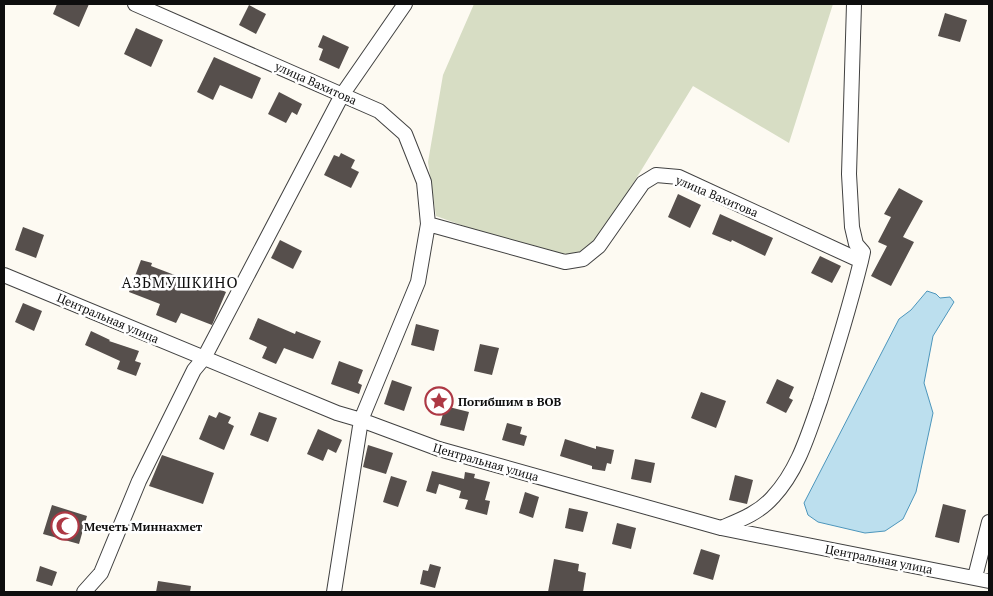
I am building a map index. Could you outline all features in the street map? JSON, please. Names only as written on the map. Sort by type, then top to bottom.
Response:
[{"type":"street","name":"улица Вахитова","points":[[136,4],[379,111],[405,134],[424,182],[428,224],[418,282],[361,420],[334,592]]},
{"type":"street","points":[[84,592],[101,573],[139,481],[194,370],[204,358],[342,94],[405,4]]},
{"type":"street","points":[[721,528],[758,512],[774,497],[793,471],[838,349],[861,261],[863,252],[856,244],[852,227],[849,174],[854,4]]},
{"type":"street","name":"улица Вахитова","points":[[428,224],[565,262],[583,260],[599,246],[643,183],[656,175],[679,177],[861,261]]},
{"type":"street","name":"Центральная улица","points":[[4,275],[338,413],[439,449],[752,536],[989,581]]},
{"type":"street","points":[[752,536],[758,512]]},
{"type":"street","points":[[975,577],[989,522]]},
{"type":"green space","points":[[474,4],[833,4],[789,143],[693,86],[599,239],[581,254],[565,257],[503,240],[436,216],[428,162],[443,75]]},
{"type":"water","points":[[927,291],[936,294],[940,298],[950,297],[954,302],[933,336],[924,383],[933,413],[916,492],[903,519],[885,531],[865,533],[818,522],[808,515],[804,503],[899,319],[911,310]]},
{"type":"building","points":[[57,4],[89,4],[79,27],[53,14]]},
{"type":"building","points":[[249,5],[266,14],[256,34],[239,25]]},
{"type":"building","points":[[945,13],[967,20],[960,42],[938,36]]},
{"type":"building","points":[[136,28],[163,40],[151,67],[124,54]]},
{"type":"building","points":[[323,35],[349,47],[339,69],[319,60],[323,49],[318,47]]},
{"type":"building","points":[[214,57],[261,78],[252,99],[220,85],[213,100],[197,92]]},
{"type":"building","points":[[279,92],[302,104],[297,115],[292,112],[286,123],[268,114]]},
{"type":"building","points":[[341,153],[355,160],[351,168],[359,172],[351,188],[324,175],[334,155],[339,157]]},
{"type":"building","points":[[899,188],[923,201],[903,237],[914,242],[891,286],[871,276],[887,246],[878,242],[891,217],[884,214]]},
{"type":"building","points":[[678,194],[701,205],[690,228],[668,217]]},
{"type":"building","points":[[720,214],[773,238],[765,256],[732,240],[731,242],[712,234]]},
{"type":"building","points":[[23,227],[44,235],[36,258],[15,250]]},
{"type":"building","points":[[280,240],[302,251],[293,269],[271,258]]},
{"type":"building","points":[[820,256],[841,266],[832,283],[811,273]]},
{"type":"building","points":[[141,260],[152,263],[151,266],[214,290],[215,287],[226,292],[212,325],[181,313],[176,323],[156,315],[160,304],[129,292]]},
{"type":"building","points":[[23,303],[42,311],[34,331],[15,322]]},
{"type":"building","points":[[258,318],[295,334],[296,331],[321,341],[313,359],[284,348],[276,364],[262,358],[267,347],[249,339]]},
{"type":"building","points":[[416,324],[439,330],[434,351],[411,345]]},
{"type":"building","points":[[91,331],[109,341],[139,351],[135,361],[141,363],[136,376],[117,369],[120,361],[85,345]]},
{"type":"building","points":[[480,344],[499,348],[492,375],[474,371]]},
{"type":"building","points":[[339,361],[363,370],[358,383],[362,385],[359,394],[331,384]]},
{"type":"building","points":[[777,379],[794,387],[789,398],[793,400],[786,413],[766,403]]},
{"type":"building","points":[[392,380],[412,387],[404,411],[384,404]]},
{"type":"building","points":[[701,392],[726,401],[716,428],[691,418]]},
{"type":"building","points":[[445,406],[469,412],[464,431],[440,425]]},
{"type":"building","points":[[219,412],[231,417],[228,423],[234,426],[224,450],[199,439],[209,415],[216,418]]},
{"type":"building","points":[[259,412],[277,418],[268,442],[250,435]]},
{"type":"building","points":[[507,423],[522,427],[520,434],[527,436],[524,446],[502,440]]},
{"type":"building","points":[[318,429],[342,440],[336,453],[328,449],[323,461],[307,454]]},
{"type":"building","points":[[565,439],[596,449],[596,446],[614,450],[611,464],[607,463],[605,471],[592,469],[592,466],[560,456]]},
{"type":"building","points":[[368,445],[393,453],[386,474],[363,467]]},
{"type":"building","points":[[162,455],[214,473],[203,504],[149,486]]},
{"type":"building","points":[[635,459],[655,463],[651,483],[631,479]]},
{"type":"building","points":[[432,471],[464,479],[465,472],[475,474],[474,478],[490,482],[485,500],[490,501],[487,515],[465,509],[468,500],[459,498],[461,491],[439,484],[436,494],[426,491]]},
{"type":"building","points":[[735,475],[753,480],[747,504],[729,500]]},
{"type":"building","points":[[391,476],[407,481],[398,507],[383,502]]},
{"type":"building","points":[[525,492],[539,497],[533,518],[519,513]]},
{"type":"building","points":[[943,504],[966,510],[959,543],[935,537]]},
{"type":"building","points":[[52,505],[87,516],[79,544],[43,534]]},
{"type":"building","points":[[569,508],[588,512],[583,532],[565,528]]},
{"type":"building","points":[[617,523],[636,528],[631,549],[612,544]]},
{"type":"building","points":[[701,549],[720,555],[713,580],[693,574]]},
{"type":"building","points":[[554,559],[579,564],[578,571],[586,573],[583,592],[548,592]]},
{"type":"building","points":[[430,564],[441,567],[435,588],[420,584],[423,570],[428,571]]},
{"type":"building","points":[[40,566],[57,572],[52,586],[36,581]]},
{"type":"building","points":[[158,581],[191,586],[190,592],[156,592]]},
{"type":"place","name":"Погибшим в ВОВ","points":[[439,401]]},
{"type":"place","name":"Мечеть Миннахмет","points":[[65,526]]},
{"type":"district","name":"АЗЬМУШКИНО","points":[[180,282]]}]
